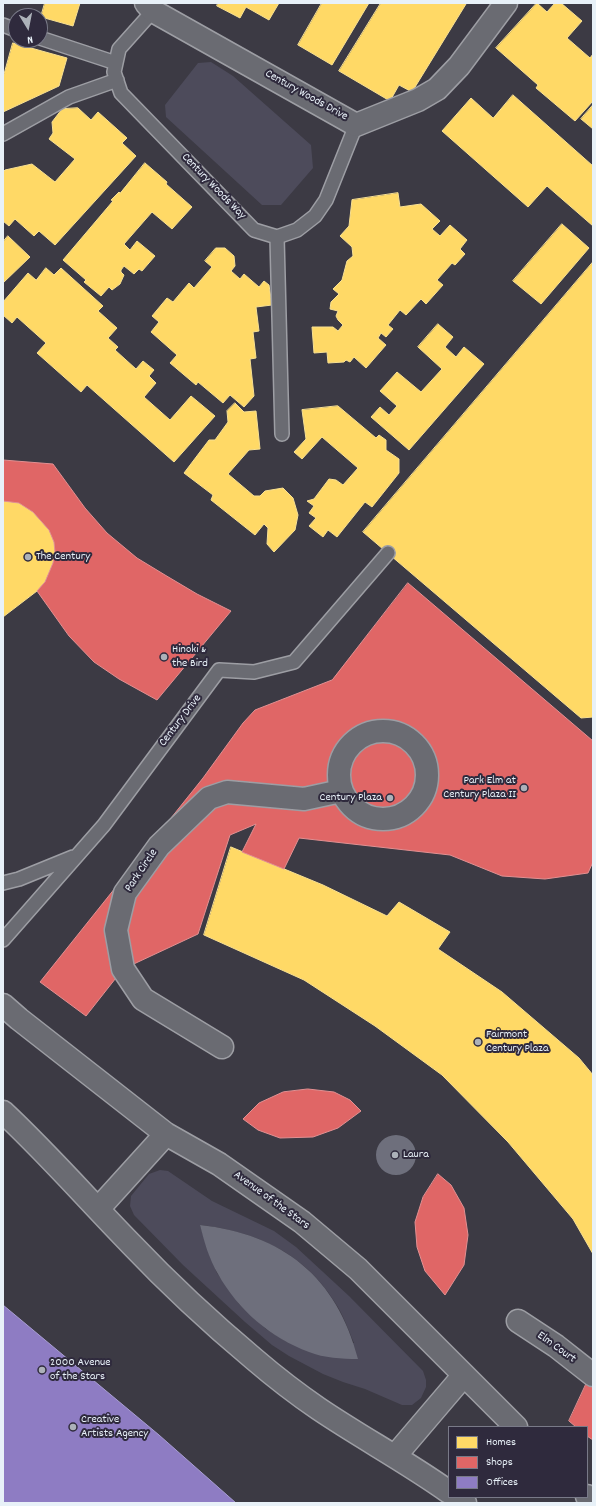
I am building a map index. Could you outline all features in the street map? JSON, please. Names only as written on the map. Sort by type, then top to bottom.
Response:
[{"type":"main road","name":"Century Woods Drive","points":[[150,7],[356,125],[418,100],[437,89],[459,66],[506,3]]},
{"type":"main road","points":[[385,730],[399,733],[412,741],[422,752],[427,766],[427,781],[423,795],[414,807],[402,816],[388,820],[373,819],[359,814],[348,804],[341,791],[338,777],[340,762],[346,749],[357,738],[370,732],[385,730]]},
{"type":"main road","name":"Park Circle","points":[[222,1047],[143,999],[123,969],[116,930],[125,893],[159,846],[210,798],[227,792],[304,799],[341,791]]},
{"type":"main road","name":"Avenue of the Stars","points":[[3,1005],[166,1134],[219,1164],[302,1222],[358,1269],[515,1426]]},
{"type":"main road","points":[[3,1112],[41,1148],[175,1288],[256,1361],[318,1408],[448,1491]]},
{"type":"main road","points":[[98,1209],[166,1134]]},
{"type":"main road","name":"Elm Court","points":[[518,1321],[556,1346],[593,1375]]},
{"type":"main road","points":[[395,1456],[464,1375]]},
{"type":"lane","name":"Century Woods Way","points":[[150,7],[119,49],[114,72],[121,93],[254,230],[276,237]]},
{"type":"lane","points":[[48,41],[116,63]]},
{"type":"lane","points":[[3,134],[69,97],[117,80]]},
{"type":"lane","points":[[282,434],[276,237],[297,230],[315,216],[326,200],[356,125]]},
{"type":"lane","name":"Century Drive","points":[[3,940],[104,825],[219,670],[254,672],[294,662],[388,553]]},
{"type":"lane","points":[[3,883],[19,879],[76,856]]},
{"type":"shaded area","points":[[211,62],[233,76],[311,145],[313,168],[281,205],[262,205],[166,117],[165,105],[198,63]]},
{"type":"shaded area","points":[[400,1135],[407,1138],[413,1144],[416,1155],[415,1163],[407,1172],[400,1175],[392,1175],[385,1172],[377,1163],[376,1151],[379,1144],[388,1136]]},
{"type":"shaded area","points":[[160,1170],[168,1171],[212,1201],[274,1231],[296,1247],[349,1296],[423,1371],[426,1380],[426,1387],[421,1398],[412,1405],[402,1405],[365,1389],[323,1374],[272,1345],[183,1265],[134,1215],[130,1206],[131,1196],[149,1174]],"holes":[[[200,1225],[220,1228],[259,1239],[293,1257],[322,1284],[337,1306],[354,1343],[287,1342],[266,1329],[239,1304],[217,1273],[210,1257]]]},
{"type":"shaded area","points":[[200,1225],[230,1230],[257,1238],[281,1250],[302,1265],[321,1283],[336,1305],[349,1330],[358,1359],[333,1358],[309,1352],[282,1339],[257,1321],[235,1299],[218,1274],[209,1256]]},
{"type":"building: Homes","points":[[45,3],[80,3],[73,26],[48,19],[48,8],[44,8]]},
{"type":"building: Homes","points":[[218,3],[279,3],[269,20],[246,7],[240,18],[217,6]]},
{"type":"building: Homes","points":[[322,3],[369,3],[332,65],[298,45]]},
{"type":"building: Homes","points":[[381,3],[466,4],[412,92],[399,85],[390,101],[339,71]]},
{"type":"building: Homes","points":[[537,3],[547,12],[555,3],[561,3],[582,21],[567,38],[590,58],[593,54],[593,101],[575,121],[536,88],[538,85],[496,48]]},
{"type":"building: Homes","points":[[12,48],[31,48],[67,58],[59,86],[3,112],[3,78]]},
{"type":"building: Homes","points":[[513,95],[593,166],[593,226],[547,186],[528,207],[442,131],[471,98],[493,118]]},
{"type":"building: Homes","points":[[593,105],[593,129],[581,119]]},
{"type":"building: Homes","points":[[78,108],[91,120],[98,112],[127,138],[122,143],[136,156],[55,245],[39,231],[34,236],[15,219],[9,226],[3,221],[3,172],[5,170],[32,164],[55,182],[75,159],[49,139],[53,133],[52,122],[62,109]]},
{"type":"building: Homes","points":[[145,163],[192,207],[172,229],[152,212],[124,244],[130,250],[137,241],[155,256],[142,271],[139,269],[134,274],[124,266],[121,270],[124,275],[120,284],[112,290],[109,287],[101,296],[84,282],[86,280],[63,260],[113,201],[111,200],[119,192],[120,193]]},
{"type":"building: Homes","points":[[398,193],[400,207],[421,204],[440,221],[432,229],[440,236],[450,225],[467,240],[460,249],[465,254],[455,265],[452,263],[437,280],[443,285],[426,304],[421,299],[406,315],[400,310],[388,325],[393,329],[386,337],[381,333],[378,338],[386,345],[366,368],[354,357],[350,362],[346,360],[344,362],[328,363],[327,352],[314,353],[312,327],[333,327],[338,331],[343,325],[336,316],[338,311],[330,309],[331,302],[339,294],[333,289],[342,280],[347,261],[353,256],[352,247],[340,236],[349,226],[352,200]]},
{"type":"building: Homes","points":[[562,224],[589,248],[541,304],[513,281]]},
{"type":"building: Homes","points":[[8,236],[30,257],[3,283],[3,242]]},
{"type":"building: Homes","points":[[216,248],[225,248],[234,256],[235,266],[231,271],[240,279],[244,274],[259,287],[264,281],[269,285],[272,305],[256,307],[259,331],[253,332],[256,358],[250,359],[254,396],[244,407],[230,395],[223,403],[198,382],[196,385],[170,363],[177,355],[151,332],[159,322],[152,316],[167,298],[173,302],[189,283],[194,288],[212,267],[205,261]]},
{"type":"building: Homes","points":[[593,262],[593,717],[581,718],[363,532]]},
{"type":"building: Homes","points":[[46,268],[54,275],[61,268],[103,306],[98,311],[117,328],[108,338],[118,347],[115,350],[136,369],[143,361],[154,370],[149,376],[156,383],[144,397],[170,420],[191,396],[215,416],[174,462],[87,385],[81,392],[37,353],[46,343],[17,317],[12,323],[3,315],[3,302],[28,273],[36,280]]},
{"type":"building: Homes","points":[[438,324],[453,337],[445,347],[456,357],[464,347],[484,364],[409,450],[371,417],[380,407],[389,415],[397,406],[380,391],[397,372],[421,392],[442,369],[418,347]]},
{"type":"building: Homes","points":[[235,403],[244,412],[256,411],[260,449],[249,450],[228,474],[254,496],[260,496],[265,491],[283,488],[293,498],[298,515],[295,530],[274,552],[267,544],[268,528],[264,524],[255,535],[211,500],[213,495],[184,473],[209,440],[215,440],[228,422],[227,411]]},
{"type":"building: Homes","points":[[338,406],[376,438],[379,435],[386,440],[386,450],[399,459],[399,473],[372,507],[365,502],[337,537],[328,530],[323,537],[309,526],[316,518],[309,513],[314,506],[307,501],[314,499],[329,479],[336,480],[343,485],[358,468],[322,437],[302,459],[294,452],[306,439],[302,410]]},
{"type":"building: Homes","name":"The Century","points":[[3,501],[19,503],[33,512],[49,530],[54,542],[55,552],[53,563],[45,582],[37,591],[3,617]]},
{"type":"building: Homes","name":"Park Elm at Century Plaza II","points":[[541,714],[551,717],[563,725],[583,758],[593,781],[593,861],[578,867],[564,869],[533,869],[506,866],[470,853],[448,834],[444,817],[452,794],[467,765],[503,728],[520,719]]},
{"type":"building: Homes","name":"Fairmont Century Plaza","points":[[231,847],[323,885],[387,916],[399,902],[450,932],[438,949],[502,992],[579,1058],[593,1075],[593,1254],[573,1219],[508,1142],[442,1075],[375,1026],[304,980],[204,935]]},
{"type":"building: Shops","points":[[3,460],[53,464],[85,508],[107,533],[137,558],[197,594],[231,611],[157,700],[119,679],[94,662],[69,636],[37,591],[45,582],[53,563],[55,552],[54,542],[49,530],[33,512],[19,503],[3,501]]},
{"type":"building: Shops","name":"Century Plaza","points":[[408,583],[593,741],[593,862],[588,873],[545,879],[502,876],[450,855],[299,838],[284,869],[242,852],[256,824],[230,835],[198,934],[123,969],[86,1016],[40,982],[203,778],[243,723],[255,710],[332,680]]},
{"type":"building: Shops","points":[[308,1089],[334,1092],[350,1100],[361,1111],[338,1128],[313,1137],[280,1138],[258,1130],[243,1119],[259,1103],[283,1092]]},
{"type":"building: Shops","points":[[438,1174],[451,1185],[464,1208],[468,1235],[464,1265],[445,1295],[425,1271],[417,1247],[415,1222],[423,1197]]},
{"type":"building: Shops","points":[[593,1369],[593,1440],[588,1437],[588,1426],[575,1426],[569,1421]]},
{"type":"building: Offices","name":"2000 Avenue of the Stars","points":[[3,1305],[159,1435],[236,1503],[3,1503]]},
{"type":"place","name":"The Century","points":[[28,557]]},
{"type":"place","name":"Hinoki & the Bird","points":[[164,657]]},
{"type":"place","name":"Park Elm at Century Plaza II","points":[[524,788]]},
{"type":"place","name":"Century Plaza","points":[[390,798]]},
{"type":"place","name":"Fairmont Century Plaza","points":[[478,1042]]},
{"type":"place","name":"Laura","points":[[395,1155]]},
{"type":"place","name":"2000 Avenue of the Stars","points":[[42,1370]]},
{"type":"place","name":"Creative Artists Agency","points":[[73,1427]]}]
